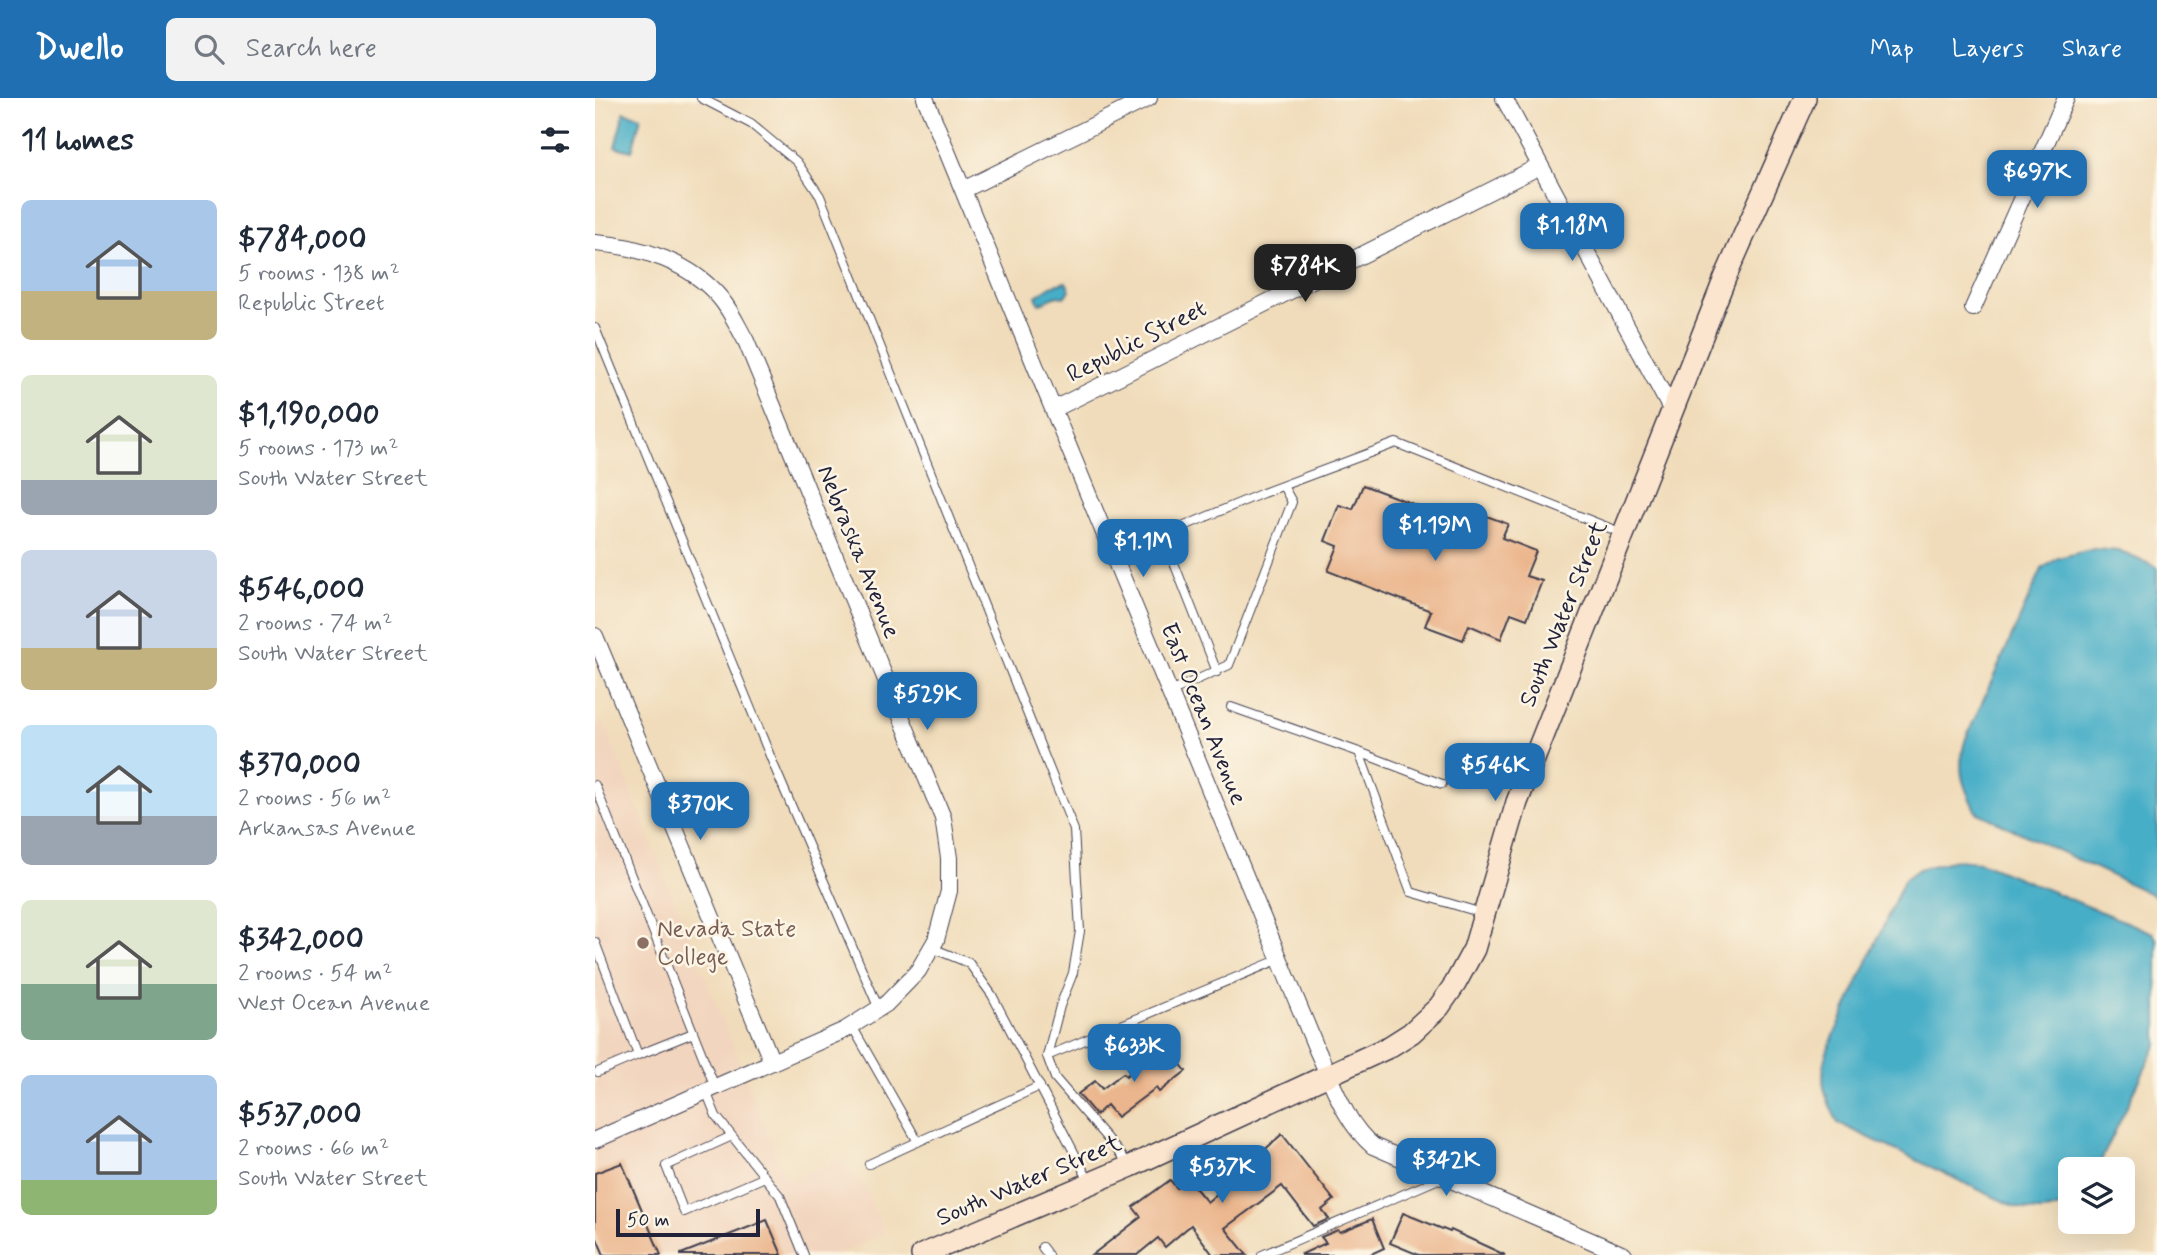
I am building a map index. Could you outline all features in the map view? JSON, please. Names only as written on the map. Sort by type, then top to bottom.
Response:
[{"type":"main road","name":"South Water Street","points":[[922,1255],[1131,1166],[1389,1047],[1411,1033],[1439,1007],[1474,949],[1517,802],[1725,278],[1805,98]]},
{"type":"street","name":"East Ocean Avenue","points":[[925,98],[1280,959],[1329,1075],[1359,1134],[1373,1146],[1613,1253]]},
{"type":"street","points":[[963,190],[1149,98]]},
{"type":"street","points":[[1504,98],[1672,411]]},
{"type":"street","points":[[1973,308],[2066,98]]},
{"type":"street","name":"Republic Street","points":[[1054,409],[1541,166]]},
{"type":"street","name":"Nebraska Avenue","points":[[595,243],[610,244],[663,258],[701,280],[721,300],[746,341],[943,818],[949,859],[949,891],[936,940],[918,971],[879,1009],[852,1026],[595,1140]]},
{"type":"street","points":[[595,636],[772,1062]]},
{"type":"lane","points":[[701,98],[751,124],[797,162],[820,196],[1074,830],[1080,930],[1073,972],[1060,1006],[1048,1056],[1055,1077],[1131,1166]]},
{"type":"lane","points":[[595,328],[775,768],[879,1009]]},
{"type":"lane","points":[[1217,672],[1163,536],[1396,443],[1624,534]]},
{"type":"lane","points":[[1170,692],[1229,665],[1291,502],[1283,486]]},
{"type":"lane","points":[[1231,706],[1442,784]]},
{"type":"lane","points":[[1359,752],[1411,892],[1484,914]]},
{"type":"lane","points":[[595,785],[693,1033],[711,1089],[716,1116],[780,1196],[804,1255]]},
{"type":"lane","points":[[595,942],[638,1055]]},
{"type":"lane","points":[[932,948],[969,963],[992,995],[1091,1183]]},
{"type":"lane","points":[[1048,1056],[1280,959]]},
{"type":"lane","points":[[852,1026],[918,1142]]},
{"type":"lane","points":[[598,1072],[693,1033]]},
{"type":"lane","points":[[869,1164],[1040,1086]]},
{"type":"lane","points":[[732,1136],[666,1166],[684,1212],[765,1177]]},
{"type":"lane","points":[[1262,1255],[1444,1177]]},
{"type":"lane","points":[[1042,1247],[1048,1255]]},
{"type":"shaded area","name":"Nevada State College","points":[[603,721],[787,1181],[841,1159],[866,1190],[885,1234],[835,1255],[596,1255],[595,727]]},
{"type":"water","points":[[624,112],[641,117],[632,151],[615,147]]},
{"type":"water","points":[[1066,282],[1070,290],[1064,297],[1057,296],[1039,304],[1036,296],[1051,286]]},
{"type":"water","points":[[2094,549],[2118,551],[2157,567],[2157,897],[1976,812],[1962,776],[1961,759],[1966,738],[2042,569],[2058,558]]},
{"type":"water","points":[[1956,860],[1980,862],[2153,933],[2157,940],[2157,1044],[2103,1157],[2058,1157],[2058,1208],[2055,1209],[2036,1211],[2013,1206],[1838,1123],[1829,1104],[1823,1079],[1828,1049],[1904,880],[1919,869]]},
{"type":"building","points":[[1363,485],[1466,524],[1471,510],[1508,524],[1502,538],[1536,551],[1526,576],[1542,581],[1527,619],[1511,613],[1501,639],[1469,625],[1463,640],[1425,626],[1431,611],[1328,571],[1338,546],[1325,541],[1339,505],[1353,509]]},
{"type":"building","points":[[1169,1049],[1186,1071],[1159,1092],[1156,1088],[1117,1117],[1107,1105],[1096,1115],[1078,1094],[1095,1081],[1102,1089],[1123,1073],[1126,1076],[1153,1052],[1158,1059]]},
{"type":"building","points":[[1282,1134],[1334,1200],[1322,1210],[1329,1219],[1313,1226],[1282,1186],[1225,1228],[1247,1255],[1213,1255],[1191,1225],[1165,1247],[1158,1238],[1137,1255],[1092,1255],[1141,1217],[1133,1207],[1170,1180],[1177,1188],[1187,1178],[1207,1202],[1260,1158],[1258,1156]]},
{"type":"building","points":[[622,1163],[661,1255],[604,1255],[595,1234],[595,1173]]},
{"type":"building","points":[[1403,1213],[1450,1232],[1451,1230],[1505,1255],[1419,1255],[1390,1243]]},
{"type":"building","points":[[1372,1219],[1384,1248],[1369,1255],[1300,1255],[1326,1243],[1321,1237]]},
{"type":"building","points":[[767,1220],[782,1255],[681,1255],[681,1254]]},
{"type":"place","name":"Nevada State College","points":[[643,943]]}]
